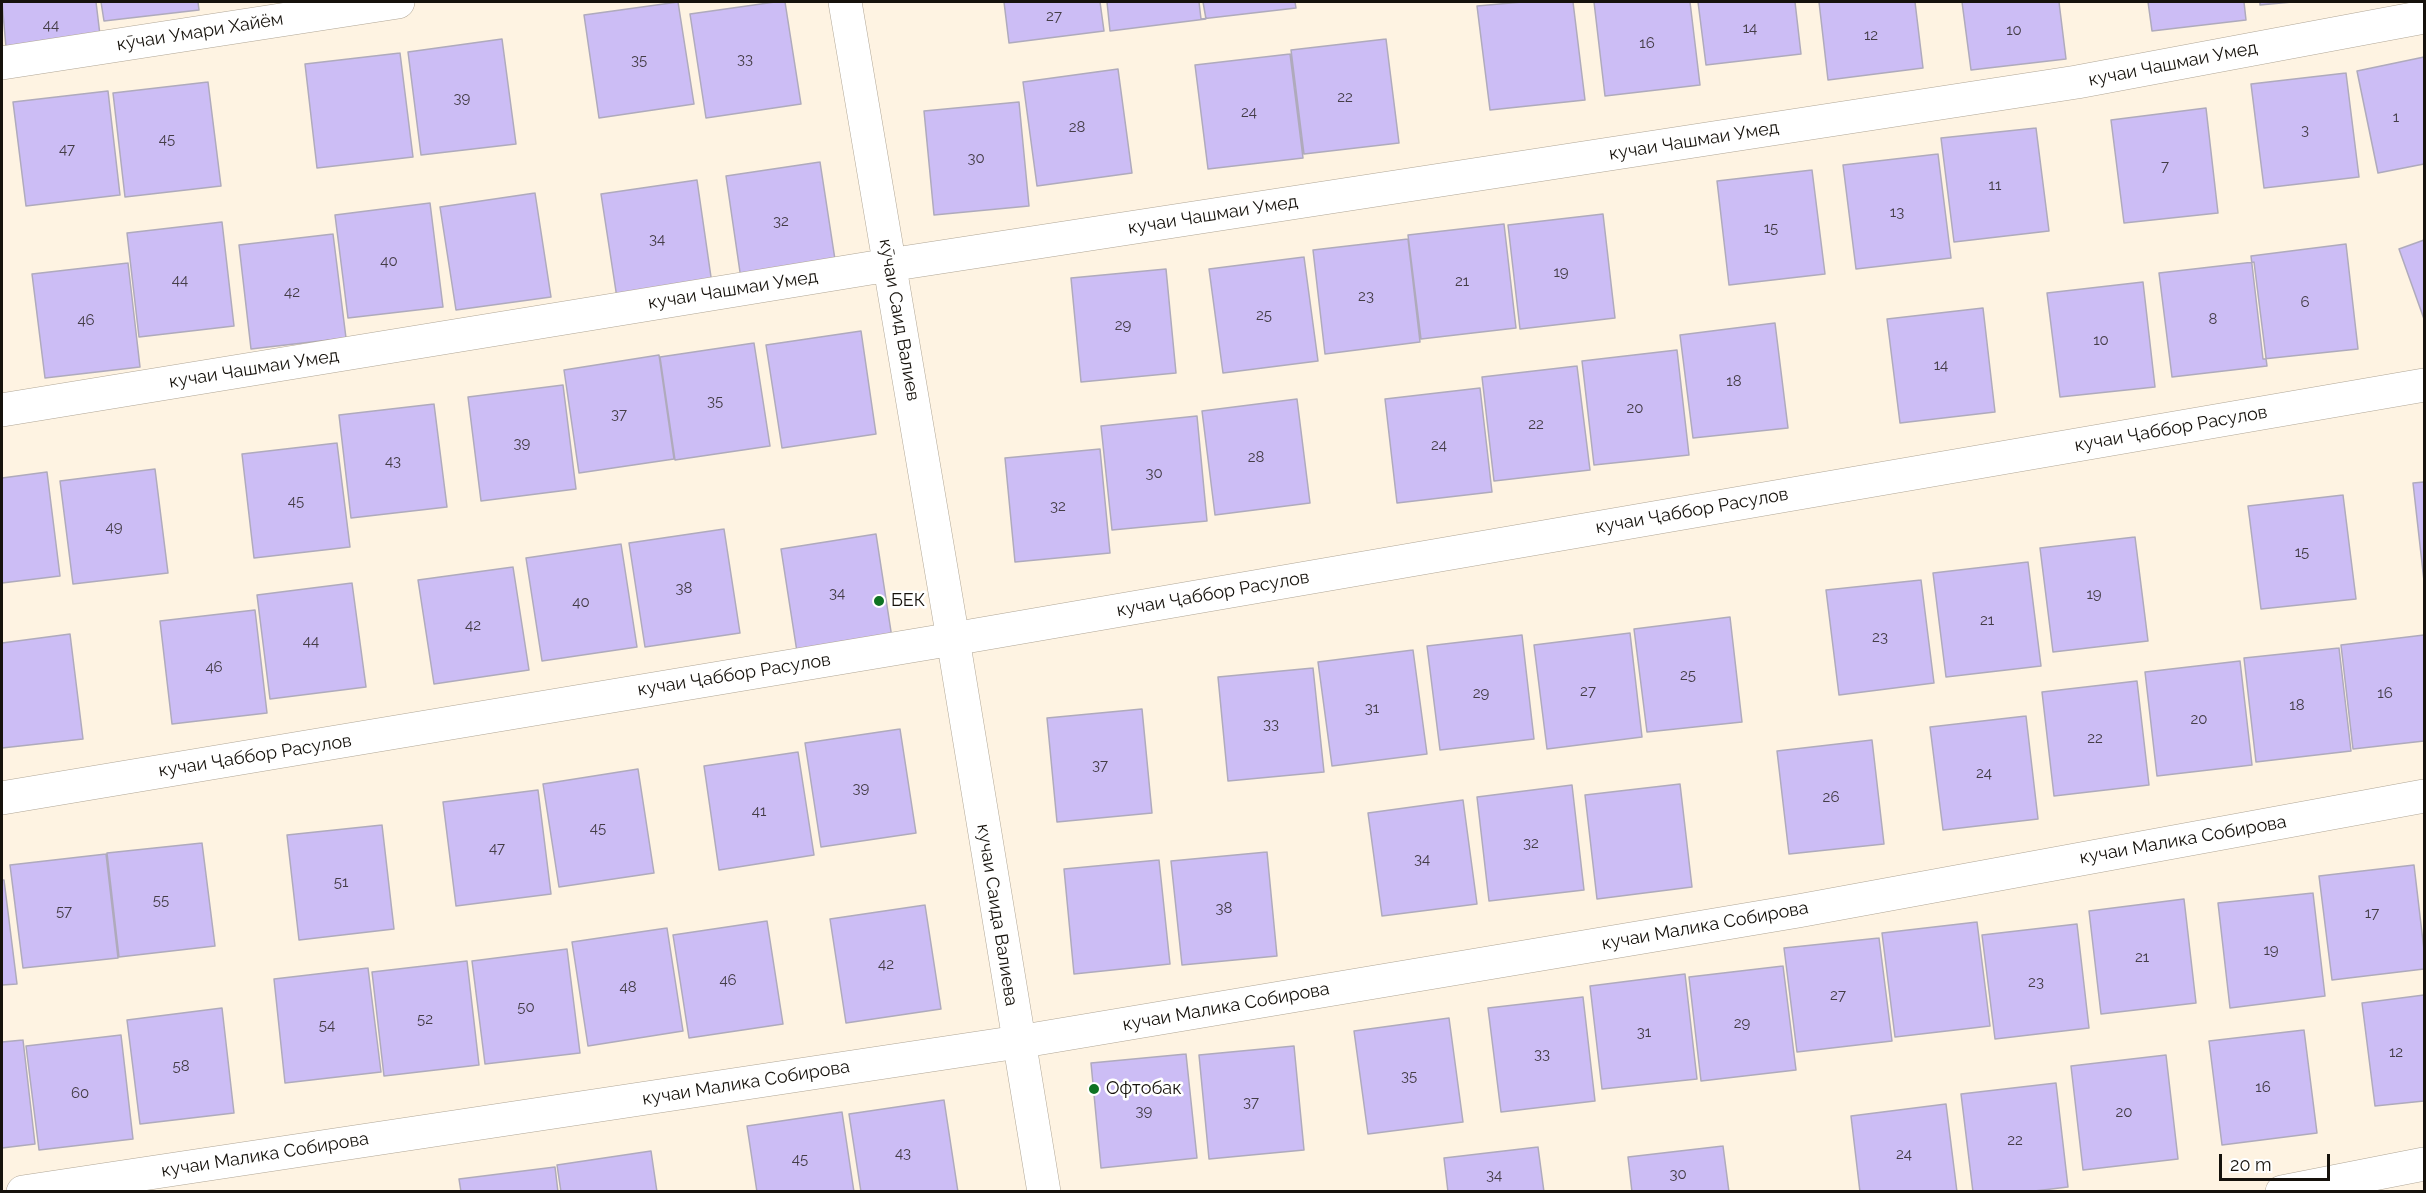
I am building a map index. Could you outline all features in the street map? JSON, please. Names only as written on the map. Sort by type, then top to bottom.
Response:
[{"type":"street","name":"кӯчаи Умари Хайём","points":[[2,63],[398,2]]},
{"type":"street","name":"кӯчаи Саид Валиев","points":[[845,2],[953,639]]},
{"type":"street","name":"кучаи Чашмаи Умед","points":[[2,410],[889,265],[2077,82],[2424,17]]},
{"type":"street","name":"кучаи Ҷаббор Расулов","points":[[2,798],[953,639],[2424,385]]},
{"type":"street","name":"кучаи Саида Валиева","points":[[953,639],[1044,1191]]},
{"type":"street","name":"кучаи Малика Собирова","points":[[23,1191],[1018,1042],[1798,911],[2424,796]]},
{"type":"street","points":[[2282,1191],[2424,1164]]},
{"type":"building","points":[[2,2],[96,2],[100,35],[6,47]]},
{"type":"building","points":[[101,2],[198,2],[199,10],[104,21]]},
{"type":"building","points":[[678,2],[694,104],[599,118],[584,15]]},
{"type":"building","points":[[785,2],[801,104],[706,118],[690,14]]},
{"type":"building","points":[[1004,2],[1100,2],[1104,31],[1009,43]]},
{"type":"building","points":[[1107,2],[1203,2],[1206,19],[1110,31]]},
{"type":"building","points":[[1199,2],[1295,2],[1296,8],[1201,19]]},
{"type":"building","points":[[1522,2],[1573,2],[1585,100],[1490,110],[1477,6]]},
{"type":"building","points":[[1594,2],[1690,2],[1700,85],[1605,96]]},
{"type":"building","points":[[1698,2],[1795,2],[1801,54],[1706,65]]},
{"type":"building","points":[[1819,2],[1915,2],[1923,68],[1828,80]]},
{"type":"building","points":[[1962,2],[2059,2],[2066,59],[1971,70]]},
{"type":"building","points":[[2148,2],[2244,2],[2246,20],[2152,31]]},
{"type":"building","points":[[2260,2],[2292,2],[2260,5]]},
{"type":"building","points":[[502,39],[516,144],[421,155],[408,52]]},
{"type":"building","points":[[1386,39],[1399,143],[1304,154],[1291,50]]},
{"type":"building","points":[[400,53],[413,157],[317,168],[305,64]]},
{"type":"building","points":[[1290,54],[1303,158],[1208,169],[1195,65]]},
{"type":"building","points":[[2424,57],[2424,164],[2378,173],[2357,71]]},
{"type":"building","points":[[1118,69],[1132,173],[1037,186],[1023,82]]},
{"type":"building","points":[[2346,73],[2359,177],[2264,188],[2251,84]]},
{"type":"building","points":[[208,82],[221,186],[125,197],[113,93]]},
{"type":"building","points":[[108,91],[120,195],[26,206],[13,102]]},
{"type":"building","points":[[1019,102],[1029,206],[934,215],[924,111]]},
{"type":"building","points":[[2206,108],[2218,213],[2124,223],[2111,120]]},
{"type":"building","points":[[2036,128],[2049,231],[1954,242],[1941,138]]},
{"type":"building","points":[[1938,154],[1951,258],[1856,269],[1843,165]]},
{"type":"building","points":[[820,162],[836,266],[741,279],[726,176]]},
{"type":"building","points":[[1812,170],[1825,274],[1729,285],[1717,181]]},
{"type":"building","points":[[697,180],[712,284],[617,298],[601,194]]},
{"type":"building","points":[[535,193],[551,297],[456,310],[440,207]]},
{"type":"building","points":[[430,203],[443,307],[348,318],[335,215]]},
{"type":"building","points":[[1603,214],[1615,318],[1520,329],[1508,225]]},
{"type":"building","points":[[222,222],[234,326],[139,337],[127,233]]},
{"type":"building","points":[[1504,224],[1516,328],[1421,339],[1408,235]]},
{"type":"building","points":[[333,234],[346,338],[251,349],[239,245]]},
{"type":"building","points":[[1408,239],[1420,342],[1325,354],[1313,250]]},
{"type":"building","points":[[2424,240],[2424,319],[2399,249]]},
{"type":"building","points":[[2346,244],[2358,349],[2263,359],[2251,256]]},
{"type":"building","points":[[1304,257],[1318,361],[1223,373],[1209,269]]},
{"type":"building","points":[[2254,262],[2267,366],[2172,377],[2159,273]]},
{"type":"building","points":[[128,263],[140,367],[45,378],[32,274]]},
{"type":"building","points":[[1166,269],[1176,373],[1081,382],[1071,278]]},
{"type":"building","points":[[2143,282],[2155,387],[2060,397],[2047,293]]},
{"type":"building","points":[[1983,308],[1995,412],[1900,423],[1887,319]]},
{"type":"building","points":[[1775,323],[1788,428],[1693,438],[1680,335]]},
{"type":"building","points":[[861,331],[876,434],[782,448],[766,345]]},
{"type":"building","points":[[754,343],[770,446],[675,460],[660,357]]},
{"type":"building","points":[[1677,350],[1689,455],[1594,465],[1582,361]]},
{"type":"building","points":[[659,355],[674,459],[579,473],[564,370]]},
{"type":"building","points":[[1577,366],[1590,470],[1494,481],[1482,377]]},
{"type":"building","points":[[563,385],[576,489],[481,501],[468,397]]},
{"type":"building","points":[[1480,388],[1492,492],[1397,503],[1385,399]]},
{"type":"building","points":[[1297,399],[1310,503],[1215,515],[1202,411]]},
{"type":"building","points":[[434,404],[447,507],[351,518],[339,415]]},
{"type":"building","points":[[1197,416],[1207,521],[1112,530],[1101,426]]},
{"type":"building","points":[[337,443],[350,547],[254,558],[242,454]]},
{"type":"building","points":[[1100,449],[1110,553],[1015,562],[1005,458]]},
{"type":"building","points":[[155,469],[168,573],[73,584],[60,481]]},
{"type":"building","points":[[47,472],[60,576],[2,583],[2,478]]},
{"type":"building","points":[[2424,482],[2424,581],[2413,483]]},
{"type":"building","points":[[2343,495],[2356,599],[2261,609],[2248,506]]},
{"type":"building","points":[[724,529],[740,633],[645,647],[629,543]]},
{"type":"building","points":[[876,534],[892,638],[797,652],[781,549]]},
{"type":"building","points":[[2135,537],[2148,641],[2053,652],[2040,548]]},
{"type":"building","points":[[621,544],[637,647],[542,661],[526,558]]},
{"type":"building","points":[[2028,562],[2041,666],[1946,677],[1933,573]]},
{"type":"building","points":[[513,567],[529,670],[434,684],[418,580]]},
{"type":"building","points":[[1921,580],[1934,683],[1839,695],[1826,590]]},
{"type":"building","points":[[352,583],[366,687],[270,699],[257,595]]},
{"type":"building","points":[[255,610],[267,713],[172,724],[160,621]]},
{"type":"building","points":[[1730,617],[1742,722],[1647,732],[1634,629]]},
{"type":"building","points":[[1630,633],[1642,737],[1547,749],[1534,645]]},
{"type":"building","points":[[70,634],[83,739],[2,748],[2,643]]},
{"type":"building","points":[[1522,635],[1534,739],[1440,750],[1427,646]]},
{"type":"building","points":[[2424,635],[2424,741],[2353,749],[2341,645]]},
{"type":"building","points":[[2339,648],[2351,751],[2256,762],[2244,658]]},
{"type":"building","points":[[1413,650],[1427,754],[1332,766],[1318,662]]},
{"type":"building","points":[[2240,661],[2252,765],[2157,776],[2145,672]]},
{"type":"building","points":[[1313,668],[1324,772],[1228,781],[1218,677]]},
{"type":"building","points":[[2137,681],[2149,785],[2054,796],[2042,692]]},
{"type":"building","points":[[1142,709],[1152,813],[1057,822],[1047,718]]},
{"type":"building","points":[[2026,716],[2038,819],[1943,830],[1930,727]]},
{"type":"building","points":[[900,729],[916,833],[821,847],[805,743]]},
{"type":"building","points":[[1872,740],[1884,844],[1789,854],[1777,751]]},
{"type":"building","points":[[798,752],[814,855],[719,870],[704,766]]},
{"type":"building","points":[[638,769],[654,873],[559,887],[543,784]]},
{"type":"building","points":[[1680,784],[1692,887],[1597,899],[1585,795]]},
{"type":"building","points":[[1572,785],[1584,890],[1489,901],[1477,797]]},
{"type":"building","points":[[538,790],[551,894],[456,906],[443,802]]},
{"type":"building","points":[[1463,800],[1477,904],[1382,916],[1368,813]]},
{"type":"building","points":[[382,825],[394,929],[299,940],[287,835]]},
{"type":"building","points":[[202,843],[215,946],[119,957],[107,853]]},
{"type":"building","points":[[1267,852],[1277,956],[1182,965],[1171,861]]},
{"type":"building","points":[[106,854],[118,958],[23,968],[10,865]]},
{"type":"building","points":[[1159,860],[1170,964],[1074,974],[1064,869]]},
{"type":"building","points":[[2414,865],[2424,950],[2424,969],[2332,980],[2319,876]]},
{"type":"building","points":[[2,880],[4,880],[17,984],[2,985]]},
{"type":"building","points":[[2313,893],[2325,996],[2230,1008],[2218,903]]},
{"type":"building","points":[[2184,899],[2196,1003],[2101,1014],[2089,911]]},
{"type":"building","points":[[925,905],[941,1009],[846,1023],[830,919]]},
{"type":"building","points":[[767,921],[783,1024],[689,1038],[673,935]]},
{"type":"building","points":[[1977,922],[1990,1026],[1895,1037],[1882,933]]},
{"type":"building","points":[[2077,924],[2089,1028],[1995,1039],[1982,935]]},
{"type":"building","points":[[667,928],[683,1031],[588,1046],[572,942]]},
{"type":"building","points":[[1879,938],[1892,1041],[1797,1052],[1784,948]]},
{"type":"building","points":[[567,949],[580,1053],[485,1064],[472,961]]},
{"type":"building","points":[[467,961],[479,1065],[384,1076],[372,972]]},
{"type":"building","points":[[1783,966],[1796,1070],[1701,1081],[1689,977]]},
{"type":"building","points":[[368,968],[381,1072],[285,1083],[274,979]]},
{"type":"building","points":[[1685,974],[1697,1079],[1602,1089],[1590,986]]},
{"type":"building","points":[[2424,995],[2424,1101],[2375,1106],[2362,1003]]},
{"type":"building","points":[[1583,997],[1595,1101],[1501,1112],[1488,1008]]},
{"type":"building","points":[[222,1008],[234,1113],[140,1124],[127,1020]]},
{"type":"building","points":[[1449,1018],[1463,1122],[1368,1134],[1354,1031]]},
{"type":"building","points":[[2304,1030],[2317,1133],[2222,1145],[2209,1041]]},
{"type":"building","points":[[121,1035],[133,1139],[39,1150],[26,1046]]},
{"type":"building","points":[[23,1040],[35,1144],[2,1148],[2,1042]]},
{"type":"building","points":[[1294,1046],[1304,1150],[1209,1159],[1199,1055]]},
{"type":"building","points":[[1186,1054],[1197,1158],[1101,1168],[1091,1063]]},
{"type":"building","points":[[2166,1055],[2178,1159],[2083,1170],[2071,1066]]},
{"type":"building","points":[[2056,1083],[2068,1187],[2026,1192],[1973,1192],[1961,1094]]},
{"type":"building","points":[[944,1100],[958,1192],[861,1192],[849,1114]]},
{"type":"building","points":[[1946,1104],[1957,1192],[1860,1192],[1851,1116]]},
{"type":"building","points":[[842,1112],[854,1192],[757,1192],[747,1126]]},
{"type":"building","points":[[1723,1146],[1729,1192],[1632,1192],[1628,1157]]},
{"type":"building","points":[[1538,1147],[1544,1192],[1448,1192],[1444,1158]]},
{"type":"building","points":[[651,1151],[657,1192],[561,1192],[557,1165]]},
{"type":"building","points":[[555,1167],[558,1192],[461,1192],[459,1179]]},
{"type":"place","name":"БЕК","points":[[879,601]]},
{"type":"place","name":"Офтобак","points":[[1094,1089]]}]
